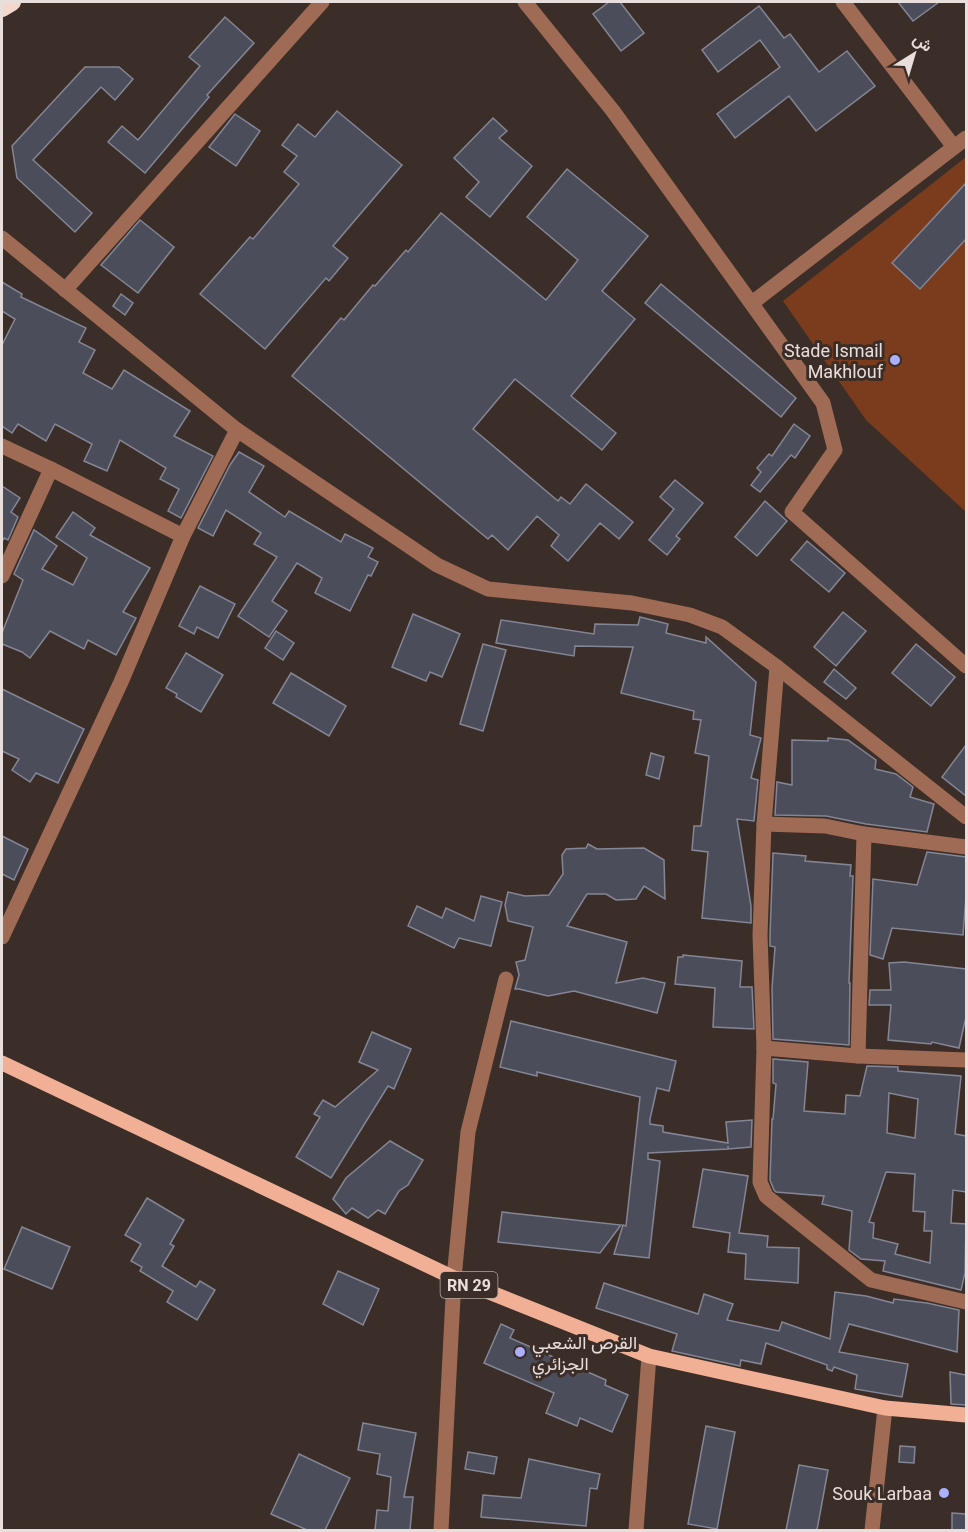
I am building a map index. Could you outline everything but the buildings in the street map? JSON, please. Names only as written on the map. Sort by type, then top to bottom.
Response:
[{"type":"highway","points":[[2,9],[12,2]]},
{"type":"main road","name":"RN 29","points":[[2,1063],[454,1278],[649,1356],[885,1408],[966,1415]]},
{"type":"street","points":[[65,290],[322,2]]},
{"type":"street","points":[[525,2],[613,111],[823,403],[835,450],[792,512],[966,666]]},
{"type":"street","points":[[843,2],[954,147]]},
{"type":"street","points":[[752,303],[966,138]]},
{"type":"street","points":[[2,238],[237,430],[436,565],[488,589],[632,603],[690,615],[722,627],[966,817]]},
{"type":"street","points":[[2,937],[121,682],[183,536],[237,430]]},
{"type":"street","points":[[2,446],[183,536]]},
{"type":"street","points":[[2,576],[51,469]]},
{"type":"street","points":[[777,668],[764,824],[760,935],[764,1048],[760,1182],[766,1196],[871,1280],[966,1302]]},
{"type":"street","points":[[764,824],[825,826],[864,834],[966,847]]},
{"type":"street","points":[[858,1056],[864,834]]},
{"type":"street","points":[[441,1530],[454,1278],[468,1132],[506,979]]},
{"type":"street","points":[[764,1048],[858,1056],[966,1060]]},
{"type":"street","points":[[636,1530],[649,1356]]},
{"type":"street","points":[[872,1530],[885,1408]]},
{"type":"shaded area","name":"Stade Ismail Makhlouf","points":[[966,157],[966,512],[866,420],[783,301]]},
{"type":"place","name":"Stade Ismail Makhlouf","points":[[895,360]]},
{"type":"place","name":"القرص الشعبي الجزائري","points":[[520,1352]]},
{"type":"place","name":"Souk Larbaa","points":[[944,1493]]}]
